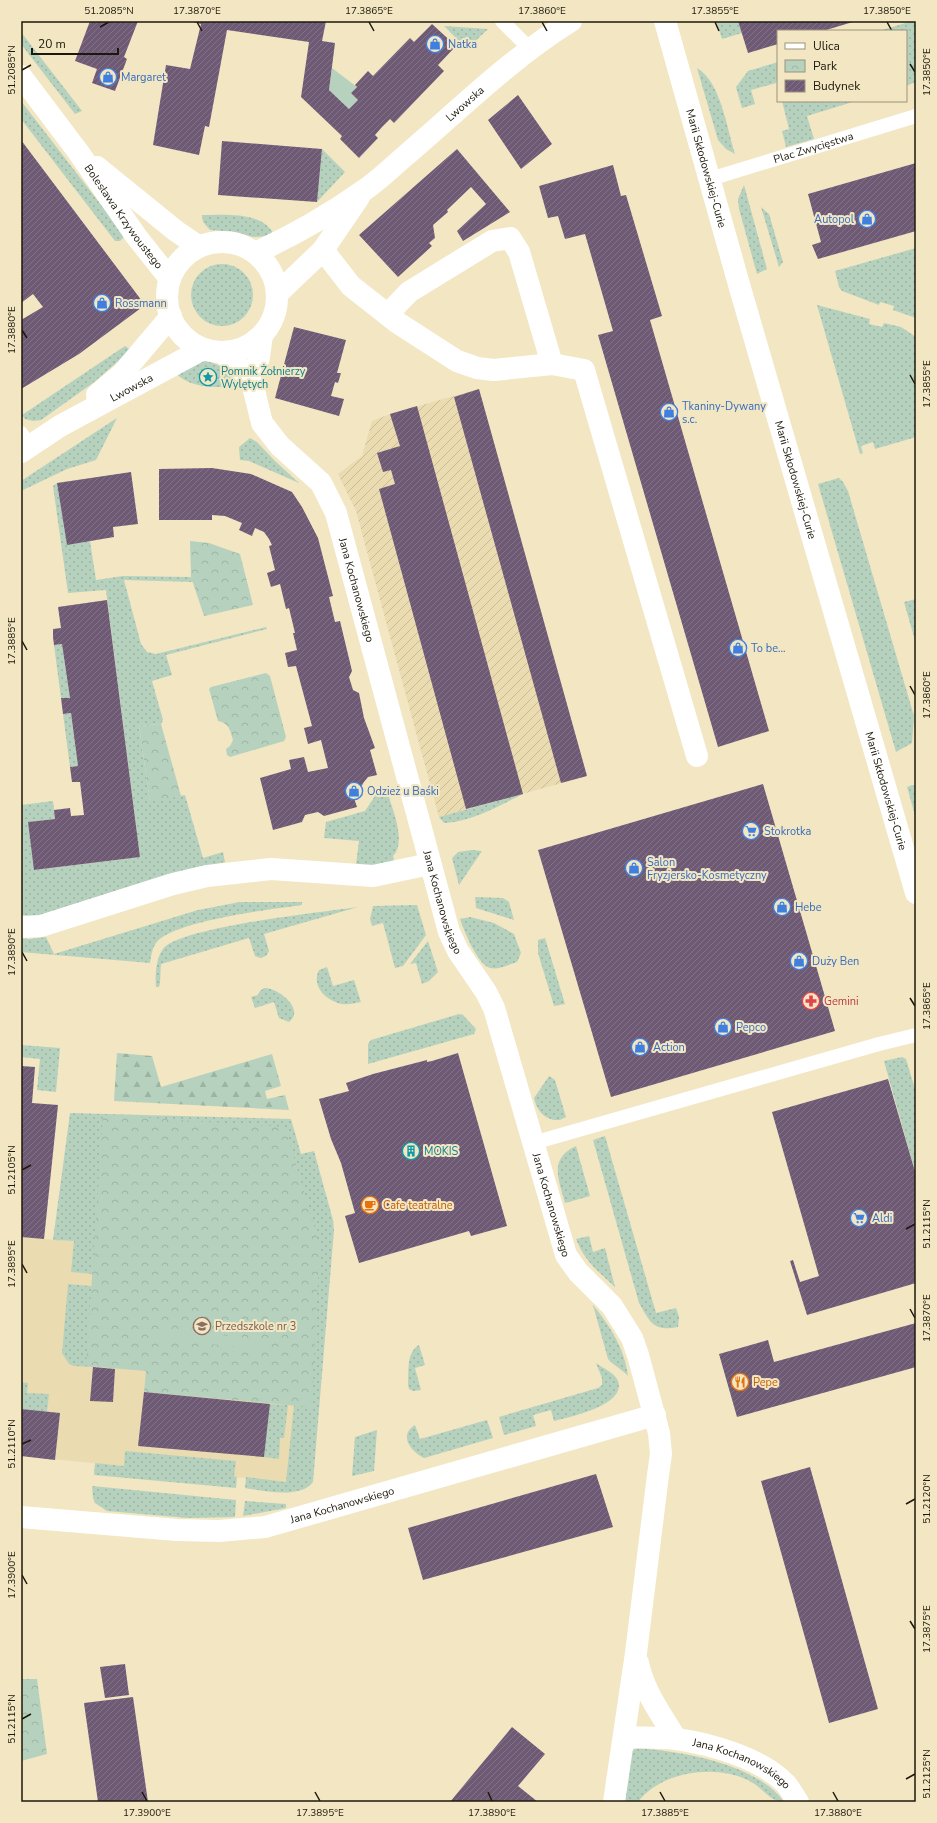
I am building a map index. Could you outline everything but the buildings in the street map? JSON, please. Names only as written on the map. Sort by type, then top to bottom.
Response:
[{"type":"street","name":"Lwowska","points":[[255,253],[286,239],[363,191],[530,49],[571,21]]},
{"type":"street","name":"Marii Skłodowskiej-Curie","points":[[665,21],[740,288],[916,892]]},
{"type":"street","name":"Bolesława Krzywoustego","points":[[21,76],[79,153],[136,236],[170,279]]},
{"type":"street","name":"Bolesława Krzywoustego","points":[[79,153],[176,231],[198,246]]},
{"type":"street","name":"Lwowska","points":[[277,294],[323,250],[363,191]]},
{"type":"street","points":[[388,314],[409,292],[492,242],[510,238],[519,252],[552,364]]},
{"type":"street","points":[[226,242],[242,245],[255,253],[267,264],[274,279],[277,294],[276,309],[271,323],[262,335],[250,344],[236,351],[212,351],[189,342],[178,332],[167,304],[170,279],[177,264],[186,254],[198,246],[211,243],[226,242]]},
{"type":"street","points":[[323,250],[351,286],[398,323],[457,361],[477,368],[494,370],[552,364],[584,370],[697,756]]},
{"type":"street","name":"Lwowska","points":[[60,426],[122,374],[171,316]]},
{"type":"street","name":"Jana Kochanowskiego","points":[[252,382],[259,357],[262,335]]},
{"type":"street","name":"Lwowska","points":[[24,444],[212,351]]},
{"type":"street","name":"Jana Kochanowskiego","points":[[212,351],[236,364],[252,382],[262,424],[280,446],[322,482],[336,513],[430,864],[452,938],[468,967],[486,992],[494,1008],[566,1255],[578,1272],[612,1306],[623,1322],[638,1355],[659,1432],[661,1454],[636,1654],[614,1802]]},
{"type":"street","points":[[21,927],[41,926],[173,884],[207,876],[271,869],[373,876],[430,864]]},
{"type":"street","name":"Jana Kochanowskiego","points":[[21,1517],[176,1530],[219,1531],[265,1527],[654,1415]]},
{"type":"street","name":"Jana Kochanowskiego","points":[[636,1654],[641,1678],[647,1691],[676,1739]]},
{"type":"street","name":"Jana Kochanowskiego","points":[[624,1737],[676,1739],[702,1744],[751,1760],[770,1771],[786,1785],[798,1802]]},
{"type":"lane","points":[[502,21],[530,49]]},
{"type":"lane","name":"Plac Zwycięstwa","points":[[710,179],[916,116]]},
{"type":"lane","points":[[533,1144],[872,1046],[916,1035]]},
{"type":"shaded area","points":[[479,389],[587,776],[439,817],[356,511],[338,474],[362,456],[372,421],[390,414]]},
{"type":"shaded area","points":[[21,1237],[95,1243],[311,1407],[286,1482],[21,1456]]},
{"type":"green space","points":[[716,21],[738,21],[742,33],[722,39]]},
{"type":"green space","points":[[916,21],[916,82],[907,86],[907,30],[882,30]]},
{"type":"green space","points":[[444,26],[488,29],[467,49]]},
{"type":"green space","points":[[21,32],[82,111],[75,114],[21,44]]},
{"type":"green space","points":[[777,62],[776,83],[751,90],[755,104],[742,108],[736,87],[748,71]]},
{"type":"green space","points":[[332,68],[357,87],[351,93],[358,100],[349,109],[329,90]]},
{"type":"green space","points":[[697,68],[712,84],[717,95],[726,119],[735,154],[726,149],[718,140]]},
{"type":"green space","points":[[21,101],[125,236],[120,241],[115,241],[21,119]]},
{"type":"green space","points":[[782,102],[853,102],[807,116],[814,139],[786,147],[782,131],[789,129]]},
{"type":"green space","points":[[322,149],[345,172],[317,202]]},
{"type":"green space","points":[[744,185],[767,269],[757,274],[739,209],[738,199]]},
{"type":"green space","points":[[761,207],[769,214],[783,262],[779,267]]},
{"type":"green space","points":[[202,215],[232,215],[252,218],[269,227],[274,235],[253,237],[236,232],[210,230],[203,222]]},
{"type":"green space","points":[[916,248],[916,318],[893,310],[894,306],[880,302],[879,305],[842,291],[839,287],[835,271]]},
{"type":"green space","points":[[222,264],[234,266],[244,273],[251,283],[253,295],[251,307],[244,317],[234,324],[222,326],[210,324],[200,317],[193,307],[191,295],[193,283],[200,273],[210,266]]},
{"type":"green space","points":[[817,305],[870,319],[869,324],[882,327],[884,323],[901,327],[916,337],[916,437],[875,449],[873,442],[861,446],[863,453],[860,454]]},
{"type":"green space","points":[[125,346],[131,350],[93,383],[41,420],[33,421],[25,419],[22,415]]},
{"type":"green space","points":[[206,361],[226,369],[234,377],[239,386],[213,387],[197,385],[175,373],[200,362]]},
{"type":"green space","points":[[117,418],[96,460],[67,469],[21,491],[21,481]]},
{"type":"green space","points":[[250,438],[257,442],[299,483],[249,461],[240,460],[239,447]]},
{"type":"green space","points":[[839,478],[848,491],[914,716],[912,743],[896,752],[818,484]]},
{"type":"green space","points":[[57,483],[67,544],[90,541],[96,580],[123,576],[191,577],[194,582],[124,580],[141,644],[147,652],[156,654],[266,627],[267,629],[166,655],[172,675],[152,681],[163,720],[161,724],[139,726],[150,801],[185,795],[203,858],[223,852],[225,862],[166,875],[34,917],[21,915],[21,805],[53,801],[55,819],[28,822],[35,870],[140,857],[106,590],[68,593],[53,486]]},
{"type":"green space","points":[[190,541],[209,543],[240,554],[253,605],[204,616],[191,577]]},
{"type":"green space","points":[[916,599],[916,644],[904,602]]},
{"type":"green space","points":[[62,644],[70,698],[61,698],[54,645]]},
{"type":"green space","points":[[266,673],[270,676],[286,737],[284,741],[230,757],[227,755],[226,749],[230,746],[233,740],[231,733],[225,723],[218,721],[209,689],[211,687]]},
{"type":"green space","points":[[71,713],[78,766],[70,767],[63,714]]},
{"type":"green space","points":[[161,724],[181,796],[150,802],[139,726]]},
{"type":"green space","points":[[912,785],[916,786],[916,819],[907,787]]},
{"type":"green space","points":[[385,788],[395,815],[399,834],[397,850],[393,856],[394,862],[385,865],[356,865],[359,841],[324,838],[326,822],[365,811],[379,790]]},
{"type":"green space","points":[[523,794],[485,813],[464,820],[444,823],[439,817]]},
{"type":"green space","points":[[472,850],[482,851],[459,885],[452,858],[458,852]]},
{"type":"green space","points":[[475,897],[503,898],[509,902],[514,920],[476,908]]},
{"type":"green space","points":[[240,902],[302,902],[302,905],[224,917],[181,928],[166,935],[156,943],[150,963],[21,952],[21,938],[29,939],[46,937],[54,954],[198,910]]},
{"type":"green space","points":[[417,905],[426,935],[403,966],[395,968],[383,923],[372,926],[370,919],[373,906]]},
{"type":"green space","points":[[358,907],[264,934],[269,951],[266,956],[260,958],[255,956],[249,938],[161,964],[160,985],[159,987],[156,987],[157,962],[159,957],[163,949],[175,941],[223,927]]},
{"type":"green space","points":[[470,917],[494,923],[514,934],[521,953],[517,962],[497,968],[485,966],[472,947],[460,919]]},
{"type":"green space","points":[[545,938],[565,1004],[554,1006],[538,953],[538,940]]},
{"type":"green space","points":[[428,941],[438,972],[429,981],[422,984],[416,963],[410,964]]},
{"type":"green space","points":[[327,967],[333,986],[354,980],[361,1002],[342,1004],[331,1000],[322,992],[317,982],[317,976],[319,970]]},
{"type":"green space","points":[[264,988],[276,991],[292,1005],[294,1011],[293,1017],[289,1022],[279,1018],[274,1002],[255,1008],[251,997],[258,995]]},
{"type":"green space","points":[[459,1014],[463,1015],[476,1029],[474,1034],[368,1064],[368,1044],[371,1040]]},
{"type":"green space","points":[[21,1045],[60,1048],[56,1092],[37,1090],[40,1059],[21,1057]]},
{"type":"green space","points":[[117,1053],[152,1056],[161,1087],[272,1054],[281,1086],[265,1091],[267,1099],[285,1095],[289,1110],[114,1101]]},
{"type":"green space","points":[[902,1057],[906,1059],[916,1092],[916,1175],[884,1061]]},
{"type":"green space","points":[[549,1076],[555,1080],[566,1117],[560,1120],[550,1119],[542,1114],[537,1107],[534,1098]]},
{"type":"green space","name":"Przedszkole nr 3","points":[[70,1113],[291,1119],[301,1154],[314,1151],[333,1220],[334,1230],[313,1482],[307,1487],[300,1491],[291,1492],[271,1492],[245,1488],[246,1477],[286,1482],[294,1405],[298,1406],[124,1277],[71,1272],[74,1241],[53,1240]]},
{"type":"green space","name":"Przedszkole nr 3","points":[[103,1115],[285,1127],[320,1246],[311,1407],[144,1392],[146,1371],[86,1366]]},
{"type":"green space","points":[[605,1136],[656,1313],[676,1308],[679,1317],[678,1327],[663,1328],[653,1324],[639,1303],[593,1140]]},
{"type":"green space","points":[[576,1146],[590,1196],[565,1203],[558,1178],[559,1164],[567,1151]]},
{"type":"green space","points":[[589,1236],[593,1252],[605,1248],[615,1287],[592,1266],[576,1239]]},
{"type":"green space","points":[[68,1284],[126,1289],[93,1367],[74,1366],[69,1364],[62,1353]]},
{"type":"green space","points":[[593,1305],[616,1338],[624,1356],[628,1376],[608,1359]]},
{"type":"green space","points":[[162,1329],[268,1340],[267,1350],[161,1339]]},
{"type":"green space","points":[[419,1345],[425,1365],[415,1368],[421,1390],[413,1391],[409,1389],[408,1385],[409,1363],[412,1352]]},
{"type":"green space","points":[[596,1363],[617,1378],[618,1389],[614,1397],[606,1403],[583,1413],[554,1421],[551,1410],[533,1415],[536,1426],[504,1435],[499,1417],[598,1388],[602,1385],[602,1378]]},
{"type":"green space","points":[[21,1382],[28,1383],[27,1393],[49,1394],[47,1412],[21,1409]]},
{"type":"green space","points":[[270,1404],[288,1405],[284,1438],[280,1438],[279,1459],[264,1457]]},
{"type":"green space","points":[[487,1420],[493,1438],[424,1458],[415,1452],[408,1443],[407,1434],[415,1425],[420,1439]]},
{"type":"green space","points":[[377,1430],[374,1471],[352,1476],[355,1437]]},
{"type":"green space","points":[[125,1451],[236,1461],[234,1476],[237,1477],[236,1488],[94,1475],[95,1463],[124,1466]]},
{"type":"green space","points":[[92,1486],[236,1500],[235,1517],[188,1518],[107,1511],[95,1503]]},
{"type":"green space","points":[[245,1501],[286,1504],[286,1508],[243,1516]]},
{"type":"green space","points":[[21,1679],[37,1679],[47,1754],[21,1761]]},
{"type":"green space","points":[[637,1748],[696,1756],[737,1769],[756,1778],[772,1789],[784,1802],[775,1800],[753,1783],[740,1777],[724,1773],[708,1772],[692,1773],[661,1783],[648,1791],[638,1802],[619,1802],[626,1754]]},
{"type":"place","name":"Natka","points":[[435,44]]},
{"type":"place","name":"Margaret","points":[[108,77]]},
{"type":"place","name":"Autopol","points":[[867,219]]},
{"type":"place","name":"Rossmann","points":[[102,303]]},
{"type":"place","name":"Pomnik Żołnierzy Wylętych","points":[[208,377]]},
{"type":"place","name":"Tkaniny-Dywany s.c.","points":[[669,412]]},
{"type":"place","name":"To be…","points":[[738,648]]},
{"type":"place","name":"Odzież u Baśki","points":[[354,791]]},
{"type":"place","name":"Stokrotka","points":[[751,831]]},
{"type":"place","name":"Salon Fryzjersko-Kosmetyczny","points":[[634,868]]},
{"type":"place","name":"Hebe","points":[[782,907]]},
{"type":"place","name":"Duży Ben","points":[[799,961]]},
{"type":"place","name":"Gemini","points":[[811,1001]]},
{"type":"place","name":"Pepco","points":[[723,1027]]},
{"type":"place","name":"Action","points":[[640,1047]]},
{"type":"place","name":"MOKIS","points":[[411,1151]]},
{"type":"place","name":"Cafe teatralne","points":[[370,1205]]},
{"type":"place","name":"Aldi","points":[[859,1218]]},
{"type":"place","name":"Przedszkole nr 3","points":[[202,1326]]},
{"type":"place","name":"Pepe","points":[[740,1382]]}]
